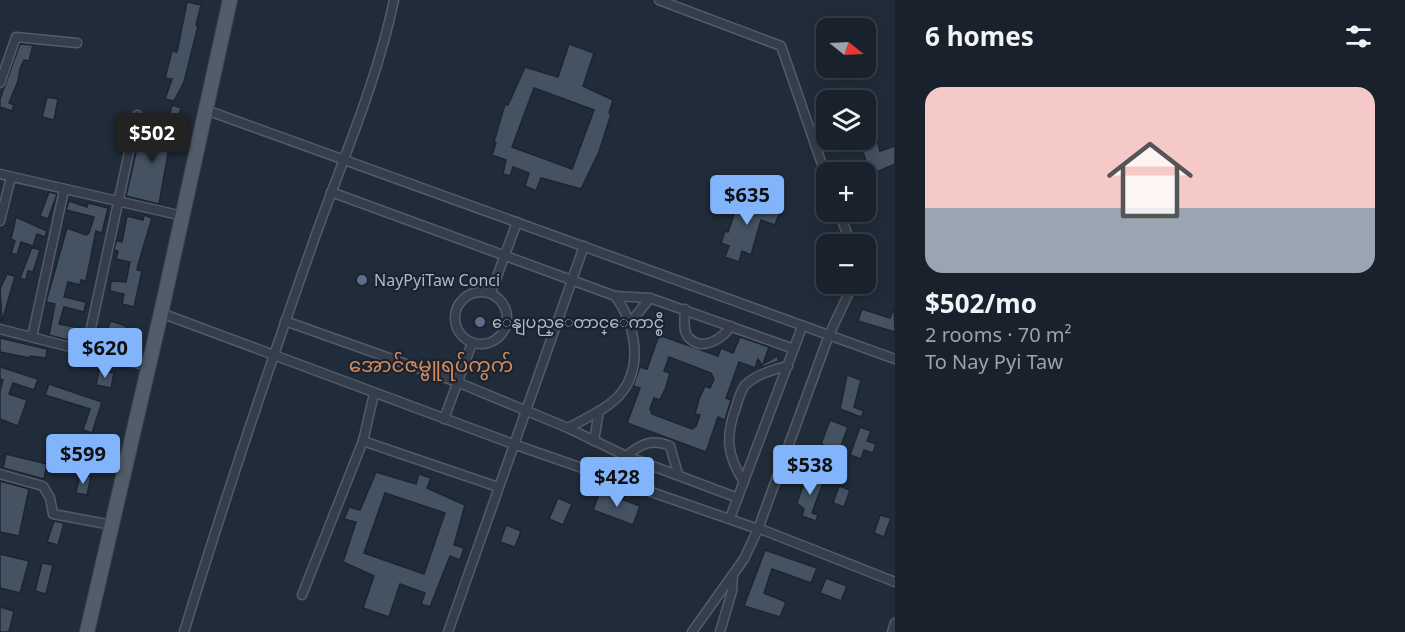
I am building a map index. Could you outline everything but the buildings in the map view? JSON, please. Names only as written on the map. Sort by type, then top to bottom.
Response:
[{"type":"main road","points":[[87,632],[183,216],[230,0]]},
{"type":"street","points":[[184,632],[285,321],[342,159],[382,56],[394,0]]},
{"type":"street","points":[[659,0],[781,46],[821,162]]},
{"type":"street","points":[[0,83],[16,37],[77,42]]},
{"type":"street","points":[[206,110],[895,360]]},
{"type":"street","points":[[86,351],[137,115]]},
{"type":"street","points":[[0,174],[183,216]]},
{"type":"street","points":[[0,221],[10,177]]},
{"type":"street","points":[[32,337],[64,190]]},
{"type":"street","points":[[331,192],[615,296],[650,298],[795,349]]},
{"type":"street","points":[[490,293],[517,222]]},
{"type":"street","points":[[448,632],[525,408],[584,246]]},
{"type":"street","points":[[472,293],[490,293],[504,304],[507,313],[504,332],[490,343],[472,343],[458,330],[456,312],[459,303],[472,293]]},
{"type":"street","points":[[692,632],[733,575],[758,528],[829,335],[848,294]]},
{"type":"street","points":[[615,296],[632,327]]},
{"type":"street","points":[[568,428],[598,411],[624,391],[634,362],[632,327],[634,318],[650,298]]},
{"type":"street","points":[[685,309],[686,332],[689,338],[697,342],[713,342],[725,334],[731,326]]},
{"type":"street","points":[[161,313],[374,394],[758,528],[895,582]]},
{"type":"street","points":[[285,321],[525,408],[626,456],[738,498]]},
{"type":"street","points":[[730,518],[802,327]]},
{"type":"street","points":[[0,329],[149,366]]},
{"type":"street","points":[[444,419],[472,343]]},
{"type":"street","points":[[744,482],[732,463],[728,443],[728,428],[738,399],[745,386],[772,370],[788,366]]},
{"type":"street","points":[[302,595],[363,441],[374,394]]},
{"type":"street","points":[[594,441],[598,411]]},
{"type":"street","points":[[363,441],[498,487]]},
{"type":"street","points":[[626,456],[648,442],[660,442],[670,447],[678,474]]},
{"type":"street","points":[[0,474],[44,486],[50,498],[53,514],[112,525]]},
{"type":"street","points":[[720,632],[732,591],[733,575]]},
{"type":"street","points":[[892,632],[895,623]]},
{"type":"place","name":"NayPyiTaw Conci","points":[[362,280]]},
{"type":"place","name":"ေနျပည္ေတာင္ေကာင္စီ","points":[[480,322]]},
{"type":"district","name":"အောင်ဇမ္ဗူရပ်ကွက်","points":[[431,365]]}]
